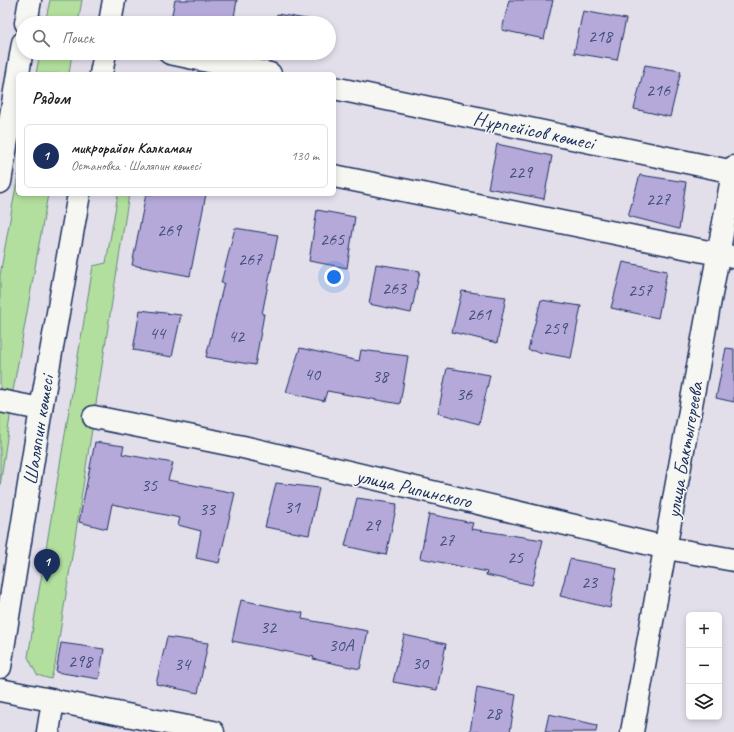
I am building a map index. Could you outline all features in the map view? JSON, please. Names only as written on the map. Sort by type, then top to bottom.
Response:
[{"type":"street","points":[[27,16],[30,0]]},
{"type":"street","points":[[111,16],[114,0]]},
{"type":"street","points":[[18,72],[20,60]]},
{"type":"street","points":[[101,72],[104,60]]},
{"type":"street","points":[[203,60],[260,72]]},
{"type":"street","points":[[0,182],[16,85]]},
{"type":"street","name":"Нұрпейісов көшесі","points":[[336,88],[734,170]]},
{"type":"street","name":"улица Бактыгереева","points":[[632,732],[667,548],[727,256],[734,170]]},
{"type":"street","points":[[336,176],[727,256]]},
{"type":"street","name":"Шаляпин көшесі","points":[[0,667],[41,409],[79,196]]},
{"type":"street","points":[[0,401],[41,409]]},
{"type":"street","name":"улица Рипинского","points":[[94,417],[243,447],[667,548],[734,560]]},
{"type":"street","points":[[0,690],[213,732]]},
{"type":"street","points":[[48,732],[53,700]]},
{"type":"green space","points":[[50,0],[82,0],[79,16],[47,16]]},
{"type":"green space","points":[[39,60],[71,60],[69,72],[36,72]]},
{"type":"green space","points":[[16,186],[16,196],[48,196],[13,391],[0,389],[0,275]]},
{"type":"green space","points":[[118,196],[129,196],[55,664],[51,679],[37,675],[28,657],[93,266],[106,263]]},
{"type":"green space","points":[[0,401],[12,403],[0,486]]},
{"type":"building","points":[[175,0],[237,0],[234,16],[172,16]]},
{"type":"building","points":[[509,0],[553,0],[544,39],[502,30]]},
{"type":"building","points":[[583,11],[626,19],[617,60],[574,53]]},
{"type":"building","points":[[277,14],[289,16],[277,16]]},
{"type":"building","points":[[645,65],[681,71],[670,117],[634,109]]},
{"type":"building","points":[[497,144],[552,156],[544,199],[488,188]]},
{"type":"building","points":[[640,175],[686,182],[679,229],[628,216]]},
{"type":"building","points":[[146,196],[206,196],[190,276],[132,265]]},
{"type":"building","points":[[317,210],[355,217],[347,268],[309,261]]},
{"type":"building","points":[[235,228],[278,235],[262,314],[264,314],[255,365],[206,357],[224,283],[221,283]]},
{"type":"building","points":[[623,262],[667,271],[658,318],[611,308]]},
{"type":"building","points":[[376,264],[420,271],[411,313],[369,304]]},
{"type":"building","points":[[462,291],[506,297],[497,343],[452,332]]},
{"type":"building","points":[[541,300],[581,306],[571,358],[528,350]]},
{"type":"building","points":[[140,310],[181,315],[172,357],[133,350]]},
{"type":"building","points":[[300,348],[359,361],[361,350],[408,356],[400,404],[327,391],[324,401],[286,392]]},
{"type":"building","points":[[726,348],[734,349],[734,402],[716,398]]},
{"type":"building","points":[[447,368],[490,375],[479,424],[438,413]]},
{"type":"building","points":[[95,442],[124,446],[122,454],[173,463],[168,480],[235,493],[219,563],[196,558],[201,531],[178,525],[180,518],[112,504],[107,529],[79,522]]},
{"type":"building","points":[[276,483],[319,488],[309,535],[265,527]]},
{"type":"building","points":[[357,498],[397,504],[386,555],[345,546]]},
{"type":"building","points":[[429,514],[473,523],[471,529],[543,540],[532,585],[486,575],[487,572],[420,558]]},
{"type":"building","points":[[570,559],[617,568],[610,608],[560,596]]},
{"type":"building","points":[[241,600],[303,613],[302,619],[368,631],[360,669],[313,659],[314,657],[232,641]]},
{"type":"building","points":[[404,635],[446,644],[437,690],[393,682]]},
{"type":"building","points":[[167,637],[208,643],[198,693],[156,684]]},
{"type":"building","points":[[61,643],[104,649],[99,679],[56,672]]},
{"type":"building","points":[[477,687],[516,695],[510,732],[470,732]]},
{"type":"building","points":[[549,714],[597,725],[596,732],[545,732]]},
{"type":"place","name":"микрорайон Калкаман","points":[[47,582]]}]
